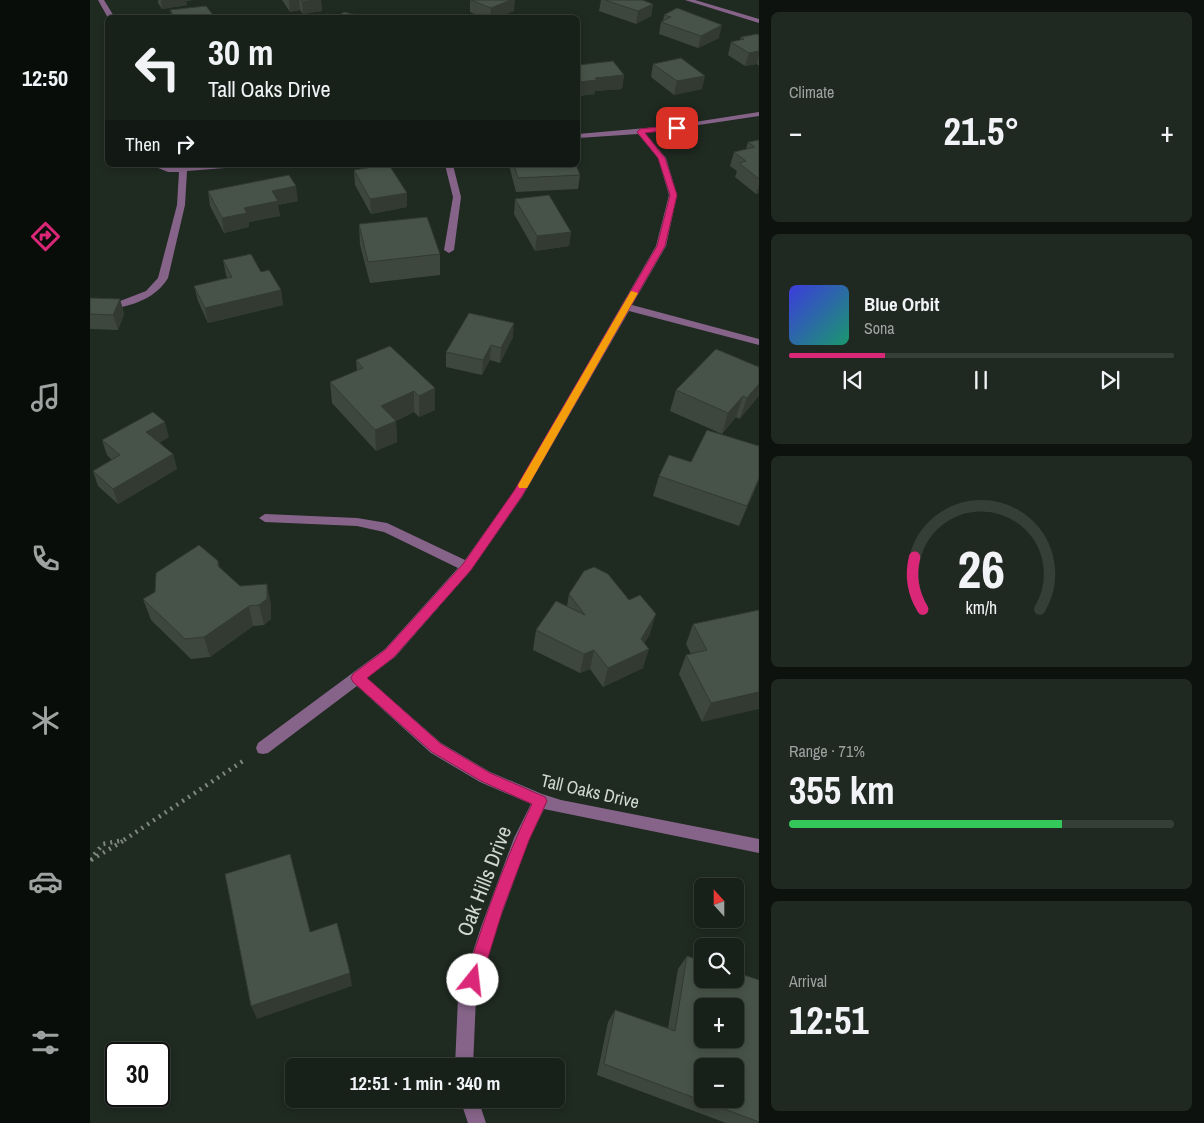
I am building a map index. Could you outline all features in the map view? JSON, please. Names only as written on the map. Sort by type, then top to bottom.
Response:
[{"type":"street","points":[[101,0],[110,15]]},
{"type":"street","points":[[688,0],[759,21]]},
{"type":"street","points":[[580,136],[714,124],[759,114]]},
{"type":"street","points":[[263,748],[390,653],[467,567],[518,494],[661,246],[673,195],[662,158],[640,132]]},
{"type":"street","points":[[160,167],[168,170],[215,167]]},
{"type":"street","points":[[449,250],[457,197],[450,167]]},
{"type":"street","points":[[118,305],[150,294],[158,288],[163,278],[181,205],[183,170]]},
{"type":"street","points":[[626,307],[759,342]]},
{"type":"street","points":[[265,518],[357,522],[387,528],[467,567]]},
{"type":"street","name":"Tall Oaks Drive","points":[[358,678],[436,748],[485,777],[540,801],[561,807],[759,846]]},
{"type":"street","name":"Oak Hills Drive","points":[[464,1058],[467,998],[489,926],[522,838],[540,801]]},
{"type":"street","points":[[472,1108],[477,1123]]},
{"type":"path","points":[[90,860],[124,840],[263,748]]},
{"type":"path","points":[[90,860],[103,844],[124,840]]},
{"type":"building","points":[[471,0],[511,0],[491,8]]},
{"type":"building","points":[[605,0],[642,0],[653,4],[638,11]]},
{"type":"building","points":[[206,6],[213,15],[173,15],[170,10]]},
{"type":"building","points":[[677,8],[722,25],[701,36],[661,22],[671,17],[664,15]]},
{"type":"building","points":[[344,12],[357,15],[340,15]]},
{"type":"building","points":[[759,35],[759,51],[749,53],[731,42],[744,39],[741,37]]},
{"type":"building","points":[[681,58],[705,76],[677,81],[653,64]]},
{"type":"building","points":[[613,61],[624,75],[595,78],[597,80],[580,82],[580,65]]},
{"type":"building","points":[[759,140],[759,179],[739,163],[746,161],[734,152],[755,147],[748,142]]},
{"type":"building","points":[[390,167],[407,193],[370,199],[354,170]]},
{"type":"building","points":[[515,167],[577,167],[580,175],[518,178]]},
{"type":"building","points":[[289,175],[296,186],[272,191],[278,201],[244,208],[247,213],[222,218],[208,191]]},
{"type":"building","points":[[549,195],[571,232],[537,236],[515,199]]},
{"type":"building","points":[[427,217],[440,254],[368,262],[359,224]]},
{"type":"building","points":[[251,254],[261,272],[269,270],[281,290],[205,308],[194,286],[232,277],[223,260]]},
{"type":"building","points":[[90,298],[120,299],[113,315],[90,314]]},
{"type":"building","points":[[469,313],[514,323],[501,348],[491,345],[483,360],[446,352]]},
{"type":"building","points":[[390,346],[435,388],[419,396],[414,391],[381,406],[396,421],[375,430],[330,382],[363,368],[356,360]]},
{"type":"building","points":[[716,349],[759,367],[759,384],[747,398],[743,396],[728,413],[676,390]]},
{"type":"building","points":[[153,412],[165,422],[146,432],[173,454],[113,489],[93,471],[120,455],[102,440]]},
{"type":"building","points":[[707,430],[759,446],[759,478],[747,506],[659,476],[669,455],[691,462]]},
{"type":"building","points":[[199,545],[218,561],[218,566],[240,586],[267,584],[267,599],[259,605],[249,606],[204,637],[185,639],[143,599],[155,592],[156,573]]},
{"type":"building","points":[[594,567],[608,574],[629,600],[640,595],[656,614],[641,639],[649,649],[608,668],[594,650],[584,654],[536,630],[556,601],[585,615],[569,594],[584,571]]},
{"type":"building","points":[[759,610],[759,692],[711,703],[686,655],[707,650],[693,624]]},
{"type":"building","points":[[290,854],[310,932],[337,923],[350,973],[251,1006],[225,874]]},
{"type":"building","points":[[687,956],[694,958],[694,988],[744,988],[744,975],[759,980],[759,1122],[722,1108],[744,1108],[744,1058],[694,1058],[694,1098],[604,1064],[615,1010],[675,1031]]},
{"type":"slow traffic","points":[[523,485],[634,293]]},
{"type":"route","points":[[473,980],[495,909],[522,838],[540,801],[485,777],[436,748],[358,678],[390,653],[467,567],[518,494],[661,246],[673,195],[662,158],[640,132],[677,128]]}]
